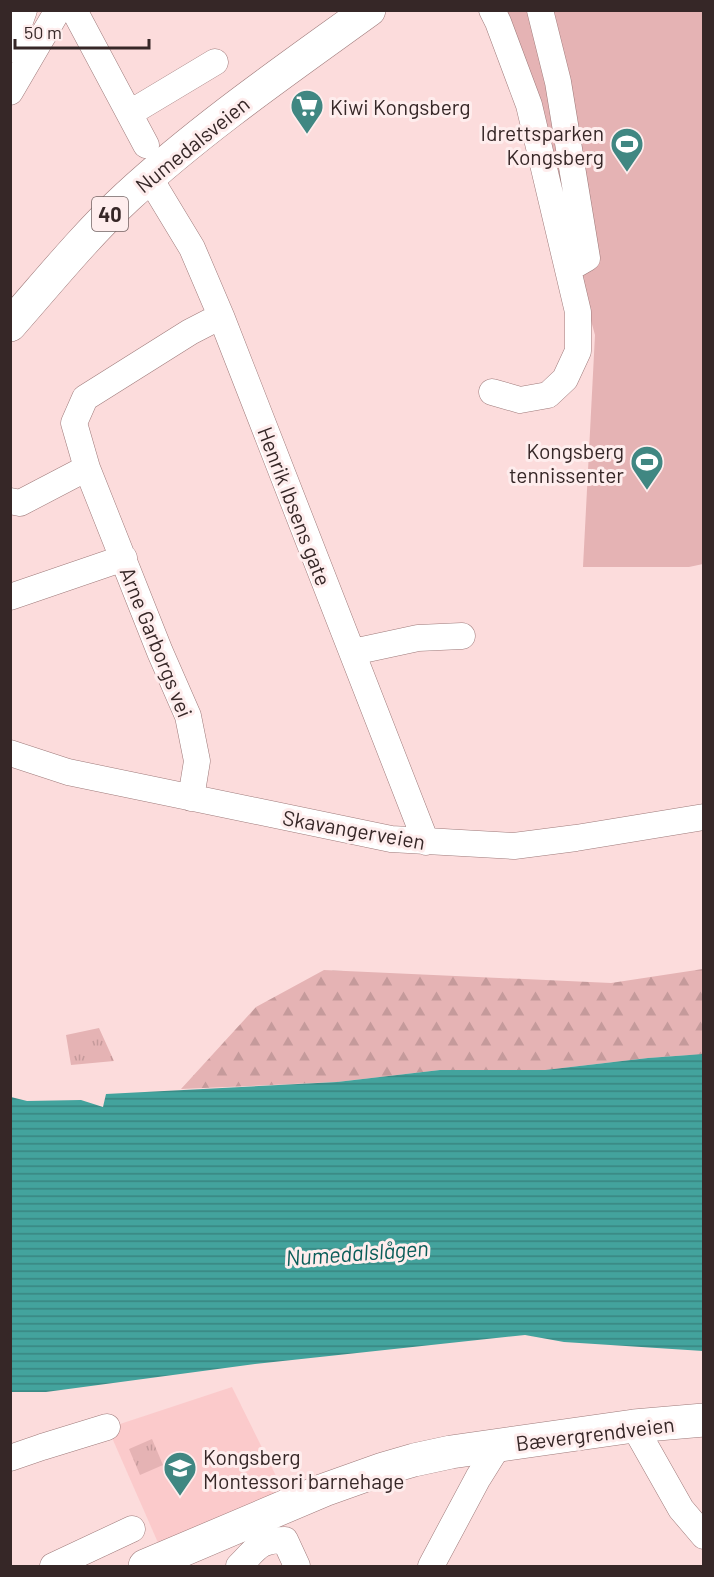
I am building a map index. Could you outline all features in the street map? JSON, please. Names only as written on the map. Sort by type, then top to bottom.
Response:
[{"type":"main road","name":"Numedalsveien","points":[[10,325],[93,231],[149,177],[215,123],[369,10]]},
{"type":"main road","name":"Bævergrendveien","points":[[145,1566],[324,1490],[383,1469],[451,1452],[490,1450],[634,1426],[704,1420]]},
{"type":"street","points":[[10,49],[24,10]]},
{"type":"street","points":[[10,92],[58,10]]},
{"type":"street","points":[[74,10],[146,145]]},
{"type":"street","points":[[492,10],[529,105],[578,312],[578,351],[565,379],[548,395],[520,400],[492,392]]},
{"type":"street","points":[[540,10],[564,116],[587,258],[568,270]]},
{"type":"street","points":[[130,113],[215,62]]},
{"type":"street","name":"Henrik Ibsens gate","points":[[149,177],[192,248],[221,316],[426,842]]},
{"type":"street","name":"Arne Garborgs vei","points":[[191,798],[197,760],[188,716],[87,468],[74,423],[85,398],[190,332],[221,316]]},
{"type":"street","points":[[10,501],[20,503],[87,468]]},
{"type":"street","name":"Arne Garborgs vei","points":[[10,597],[124,558]]},
{"type":"street","points":[[353,652],[418,639],[462,636]]},
{"type":"street","name":"Skavangerveien","points":[[10,753],[68,772],[391,839],[514,846],[704,816]]},
{"type":"street","points":[[634,1426],[681,1509],[704,1536]]},
{"type":"street","points":[[10,1458],[107,1428]]},
{"type":"street","points":[[431,1566],[478,1478],[490,1450]]},
{"type":"street","points":[[52,1566],[132,1529]]},
{"type":"street","points":[[239,1566],[257,1546],[269,1540],[285,1540],[297,1566]]},
{"type":"shaded area","points":[[232,1387],[284,1492],[159,1545],[113,1440],[117,1425]]},
{"type":"green space","name":"Idrettsparken Kongsberg","points":[[505,11],[703,11],[703,564],[689,567],[583,567],[595,335]]},
{"type":"green space","points":[[703,969],[703,1054],[545,1070],[440,1070],[337,1082],[181,1089],[256,1007],[324,970],[611,983]]},
{"type":"green space","points":[[99,1028],[114,1061],[71,1065],[66,1035]]},
{"type":"green space","points":[[152,1439],[163,1465],[140,1475],[129,1449]]},
{"type":"water","name":"Numedalslågen","points":[[703,1054],[703,1351],[564,1342],[525,1335],[255,1364],[46,1392],[11,1392],[11,1097],[27,1101],[81,1100],[103,1107],[106,1094],[337,1082],[440,1070],[545,1070]]},
{"type":"place","name":"Kiwi Kongsberg","points":[[307,135]]},
{"type":"place","name":"Idrettsparken Kongsberg","points":[[627,173]]},
{"type":"place","name":"Kongsberg tennissenter","points":[[647,491]]},
{"type":"place","name":"Kongsberg Montessori barnehage","points":[[180,1497]]}]
